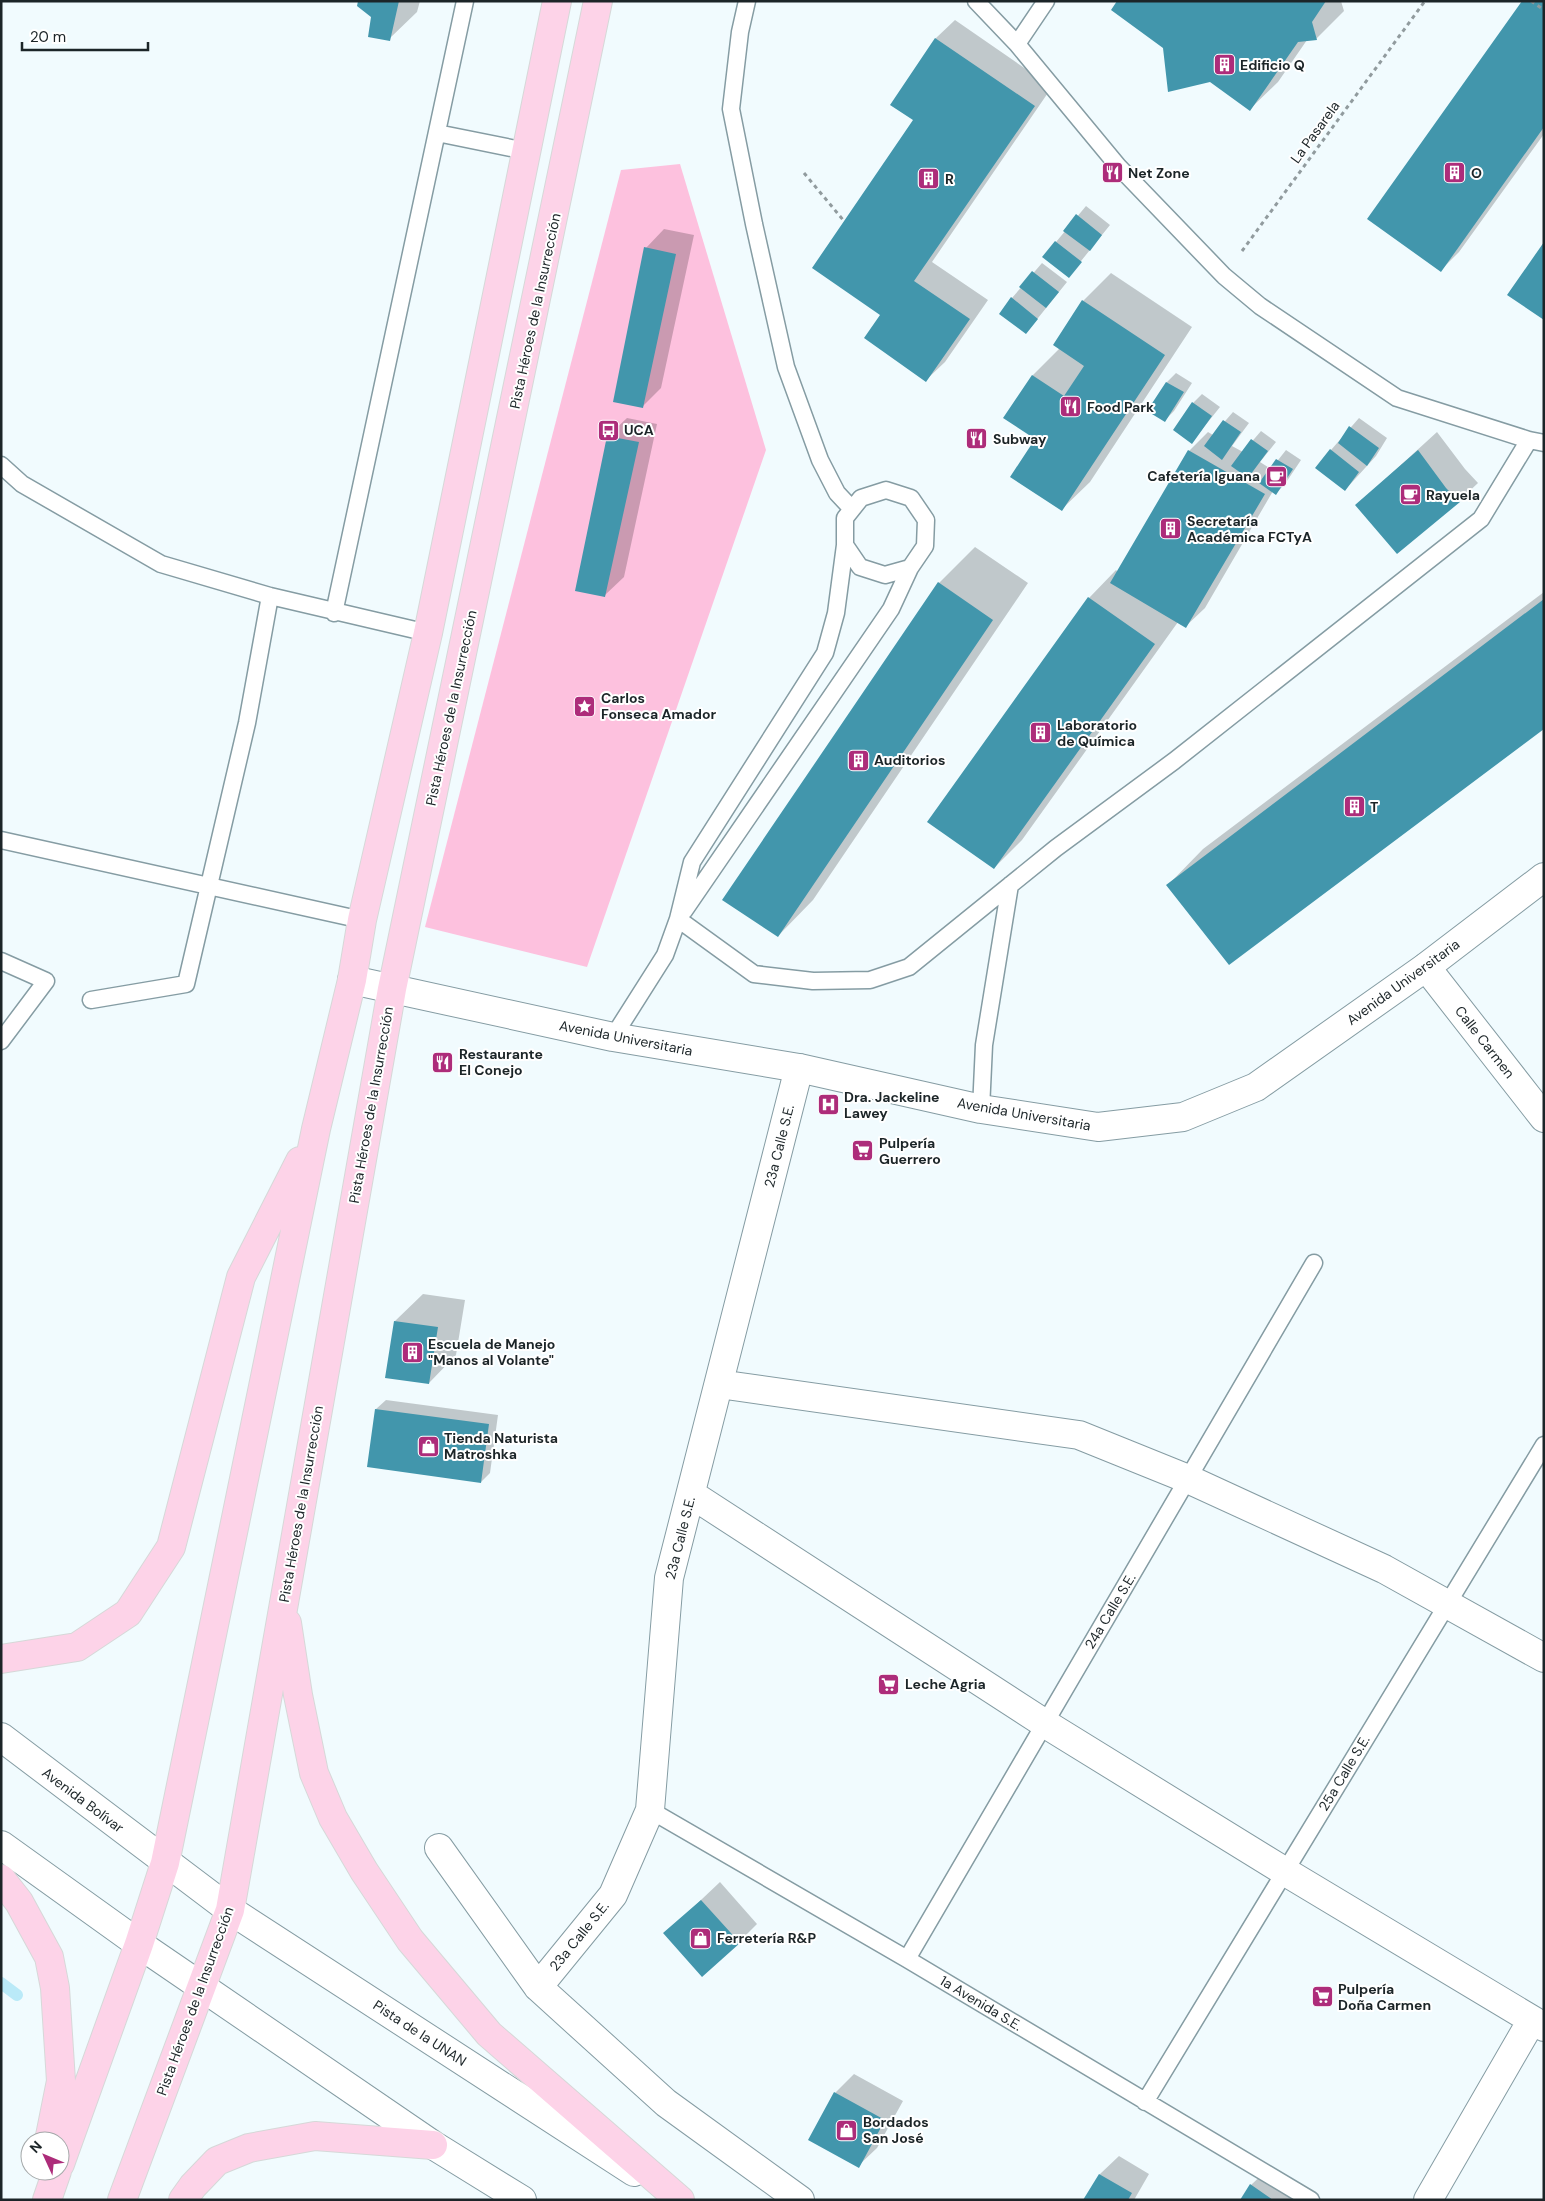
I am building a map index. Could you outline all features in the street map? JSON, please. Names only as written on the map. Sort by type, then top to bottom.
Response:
[{"type":"main road","points":[[70,2136],[139,1944],[165,1863],[316,1129],[352,980],[362,920],[428,633],[556,1]]},
{"type":"main road","name":"Pista Héroes de la Insurrección","points":[[122,2200],[230,1910],[392,989],[598,1]]},
{"type":"main road","points":[[1,1660],[77,1647],[121,1618],[128,1613],[171,1547],[242,1277],[316,1129]]},
{"type":"main road","points":[[284,1600],[298,1695],[314,1774],[333,1818],[364,1871],[410,1940],[489,2034],[679,2200]]},
{"type":"main road","points":[[1,1879],[20,1902],[49,1957],[55,1988],[61,2081],[51,2131]]},
{"type":"main road","points":[[183,2200],[193,2186],[217,2161],[250,2148],[315,2136],[433,2144]]},
{"type":"main road","points":[[38,2200],[41,2181]]},
{"type":"main road","points":[[47,2200],[54,2181]]},
{"type":"street","name":"Avenida Universitaria","points":[[352,980],[612,1037],[799,1068],[981,1109],[1098,1127],[1183,1116],[1256,1087],[1426,967],[1544,877]]},
{"type":"street","name":"Calle Carmen","points":[[1426,967],[1544,1118]]},
{"type":"street","name":"23a Calle S.E.","points":[[538,1987],[613,1895],[650,1810],[669,1578],[799,1068]]},
{"type":"street","points":[[719,1384],[1079,1435],[1188,1479],[1384,1569],[1544,1658]]},
{"type":"street","points":[[691,1494],[1044,1723],[1284,1871],[1538,2024],[1428,2200]]},
{"type":"street","name":"Avenida Bolívar","points":[[1,1737],[165,1863]]},
{"type":"street","points":[[1,1845],[139,1944],[433,2144],[522,2200]]},
{"type":"street","points":[[438,1848],[538,1987],[666,2103],[800,2200]]},
{"type":"street","name":"Pista de la UNAN","points":[[165,1863],[230,1910],[679,2200]]},
{"type":"lane","points":[[334,612],[465,1]]},
{"type":"lane","points":[[747,1],[740,32],[731,109],[754,224],[786,367],[820,460],[837,492],[851,508]]},
{"type":"lane","points":[[678,919],[754,974],[813,981],[870,980],[910,967],[1010,885],[1174,761],[1481,519],[1536,442],[1397,398],[1260,306],[1224,276],[1118,166],[1017,44],[976,1]]},
{"type":"lane","points":[[1017,44],[1046,1]]},
{"type":"lane","points":[[437,133],[526,151]]},
{"type":"lane","points":[[1,465],[22,484],[162,564],[270,596],[428,633]]},
{"type":"lane","points":[[612,1037],[665,955],[678,919],[692,862],[825,652],[836,613],[845,545],[845,518],[851,508],[861,498],[886,490],[911,498],[926,520],[925,546],[910,568],[891,609],[678,919]]},
{"type":"lane","points":[[845,545],[860,567],[885,575],[910,568]]},
{"type":"lane","points":[[91,1000],[186,984],[207,886],[247,723],[270,596]]},
{"type":"lane","points":[[1,840],[362,920]]},
{"type":"lane","points":[[981,1109],[984,1045],[1010,885]]},
{"type":"lane","points":[[1,961],[46,981],[1,1041]]},
{"type":"lane","name":"24a Calle S.E.","points":[[907,1959],[1314,1263]]},
{"type":"lane","name":"25a Calle S.E.","points":[[1146,2102],[1284,1871],[1544,1445]]},
{"type":"lane","name":"1a Avenida S.E.","points":[[650,1810],[907,1959],[1310,2200]]},
{"type":"path","name":"La Pasarela","points":[[1224,276],[1425,1]]},
{"type":"path","points":[[1531,1],[1544,10]]},
{"type":"path","points":[[804,173],[844,221]]},
{"type":"shaded area","points":[[680,164],[766,450],[587,967],[425,927],[621,170]]},
{"type":"building","points":[[358,1],[399,1],[390,41],[368,37],[371,17],[357,6]]},
{"type":"building","name":"Edificio Q","points":[[1117,1],[1326,1],[1312,22],[1317,40],[1298,42],[1250,111],[1210,82],[1168,92],[1163,48],[1111,10]]},
{"type":"building","name":"O","points":[[1522,1],[1544,1],[1544,127],[1441,272],[1367,219]]},
{"type":"building","name":"R","points":[[935,38],[1035,106],[914,281],[970,319],[926,382],[864,338],[880,315],[812,268],[913,120],[890,105]]},
{"type":"building","points":[[1076,214],[1102,235],[1090,251],[1063,231]]},
{"type":"building","points":[[1055,241],[1082,262],[1069,278],[1042,257]]},
{"type":"building","points":[[1544,242],[1544,320],[1507,295]]},
{"type":"building","points":[[644,247],[676,254],[643,408],[613,402]]},
{"type":"building","points":[[1032,271],[1059,292],[1046,308],[1019,287]]},
{"type":"building","points":[[1011,297],[1038,319],[1026,334],[999,314]]},
{"type":"building","name":"Food Park","points":[[1082,300],[1165,355],[1062,511],[1010,477],[1035,439],[1003,418],[1032,375],[1064,396],[1084,366],[1053,345]]},
{"type":"building","points":[[1166,382],[1184,392],[1165,422],[1147,411]]},
{"type":"building","points":[[1192,402],[1212,416],[1192,444],[1173,430]]},
{"type":"building","points":[[1223,420],[1241,432],[1222,460],[1204,446]]},
{"type":"building","points":[[1349,426],[1379,448],[1367,466],[1338,443]]},
{"type":"building","points":[[607,436],[639,442],[605,597],[575,591]]},
{"type":"building","points":[[1251,439],[1268,451],[1248,478],[1231,466]]},
{"type":"building","points":[[1330,449],[1359,472],[1345,491],[1315,468]]},
{"type":"building","points":[[1188,450],[1265,494],[1186,628],[1110,583]]},
{"type":"building","name":"Rayuela","points":[[1418,450],[1446,488],[1460,502],[1397,554],[1355,505]]},
{"type":"building","name":"Cafetería Iguana","points":[[1276,459],[1293,469],[1276,495],[1259,483]]},
{"type":"building","name":"Auditorios","points":[[938,582],[993,620],[778,937],[722,900]]},
{"type":"building","name":"Laboratorio de Química","points":[[1088,597],[1155,644],[994,869],[927,822]]},
{"type":"building","name":"T","points":[[1544,599],[1544,729],[1229,965],[1166,885]]},
{"type":"building","name":"Escuela de Manejo \"Manos al Volante\"","points":[[394,1321],[438,1327],[429,1384],[385,1378]]},
{"type":"building","name":"Tienda Naturista Matroshka","points":[[375,1409],[489,1424],[481,1483],[367,1467]]},
{"type":"building","name":"Ferretería R&P","points":[[701,1900],[740,1943],[702,1977],[663,1933]]},
{"type":"building","name":"Bordados San José","points":[[834,2092],[885,2120],[859,2168],[808,2140]]},
{"type":"building","points":[[1099,2174],[1132,2193],[1128,2200],[1083,2200]]},
{"type":"building","points":[[1250,2184],[1273,2200],[1240,2200]]},
{"type":"waterway","points":[[1,1983],[17,1995]]},
{"type":"place","name":"Edificio Q","points":[[1224,65]]},
{"type":"place","name":"Net Zone","points":[[1112,173]]},
{"type":"place","name":"O","points":[[1455,173]]},
{"type":"place","name":"R","points":[[929,179]]},
{"type":"place","name":"Food Park","points":[[1071,407]]},
{"type":"place","name":"UCA","points":[[608,430]]},
{"type":"place","name":"Subway","points":[[977,439]]},
{"type":"place","name":"Cafetería Iguana","points":[[1276,476]]},
{"type":"place","name":"Rayuela","points":[[1410,495]]},
{"type":"place","name":"Secretaría Académica FCTyA","points":[[1171,529]]},
{"type":"place","name":"Carlos Fonseca Amador","points":[[585,706]]},
{"type":"place","name":"Laboratorio de Química","points":[[1041,733]]},
{"type":"place","name":"Auditorios","points":[[858,760]]},
{"type":"place","name":"T","points":[[1354,807]]},
{"type":"place","name":"Restaurante El Conejo","points":[[443,1062]]},
{"type":"place","name":"Dra. Jackeline Lawey","points":[[828,1105]]},
{"type":"place","name":"Pulpería Guerrero","points":[[863,1151]]},
{"type":"place","name":"Escuela de Manejo \"Manos al Volante\"","points":[[412,1352]]},
{"type":"place","name":"Tienda Naturista Matroshka","points":[[428,1446]]},
{"type":"place","name":"Leche Agria","points":[[889,1684]]},
{"type":"place","name":"Ferretería R&P","points":[[701,1938]]},
{"type":"place","name":"Pulpería Doña Carmen","points":[[1322,1997]]},
{"type":"place","name":"Bordados San José","points":[[847,2130]]}]
